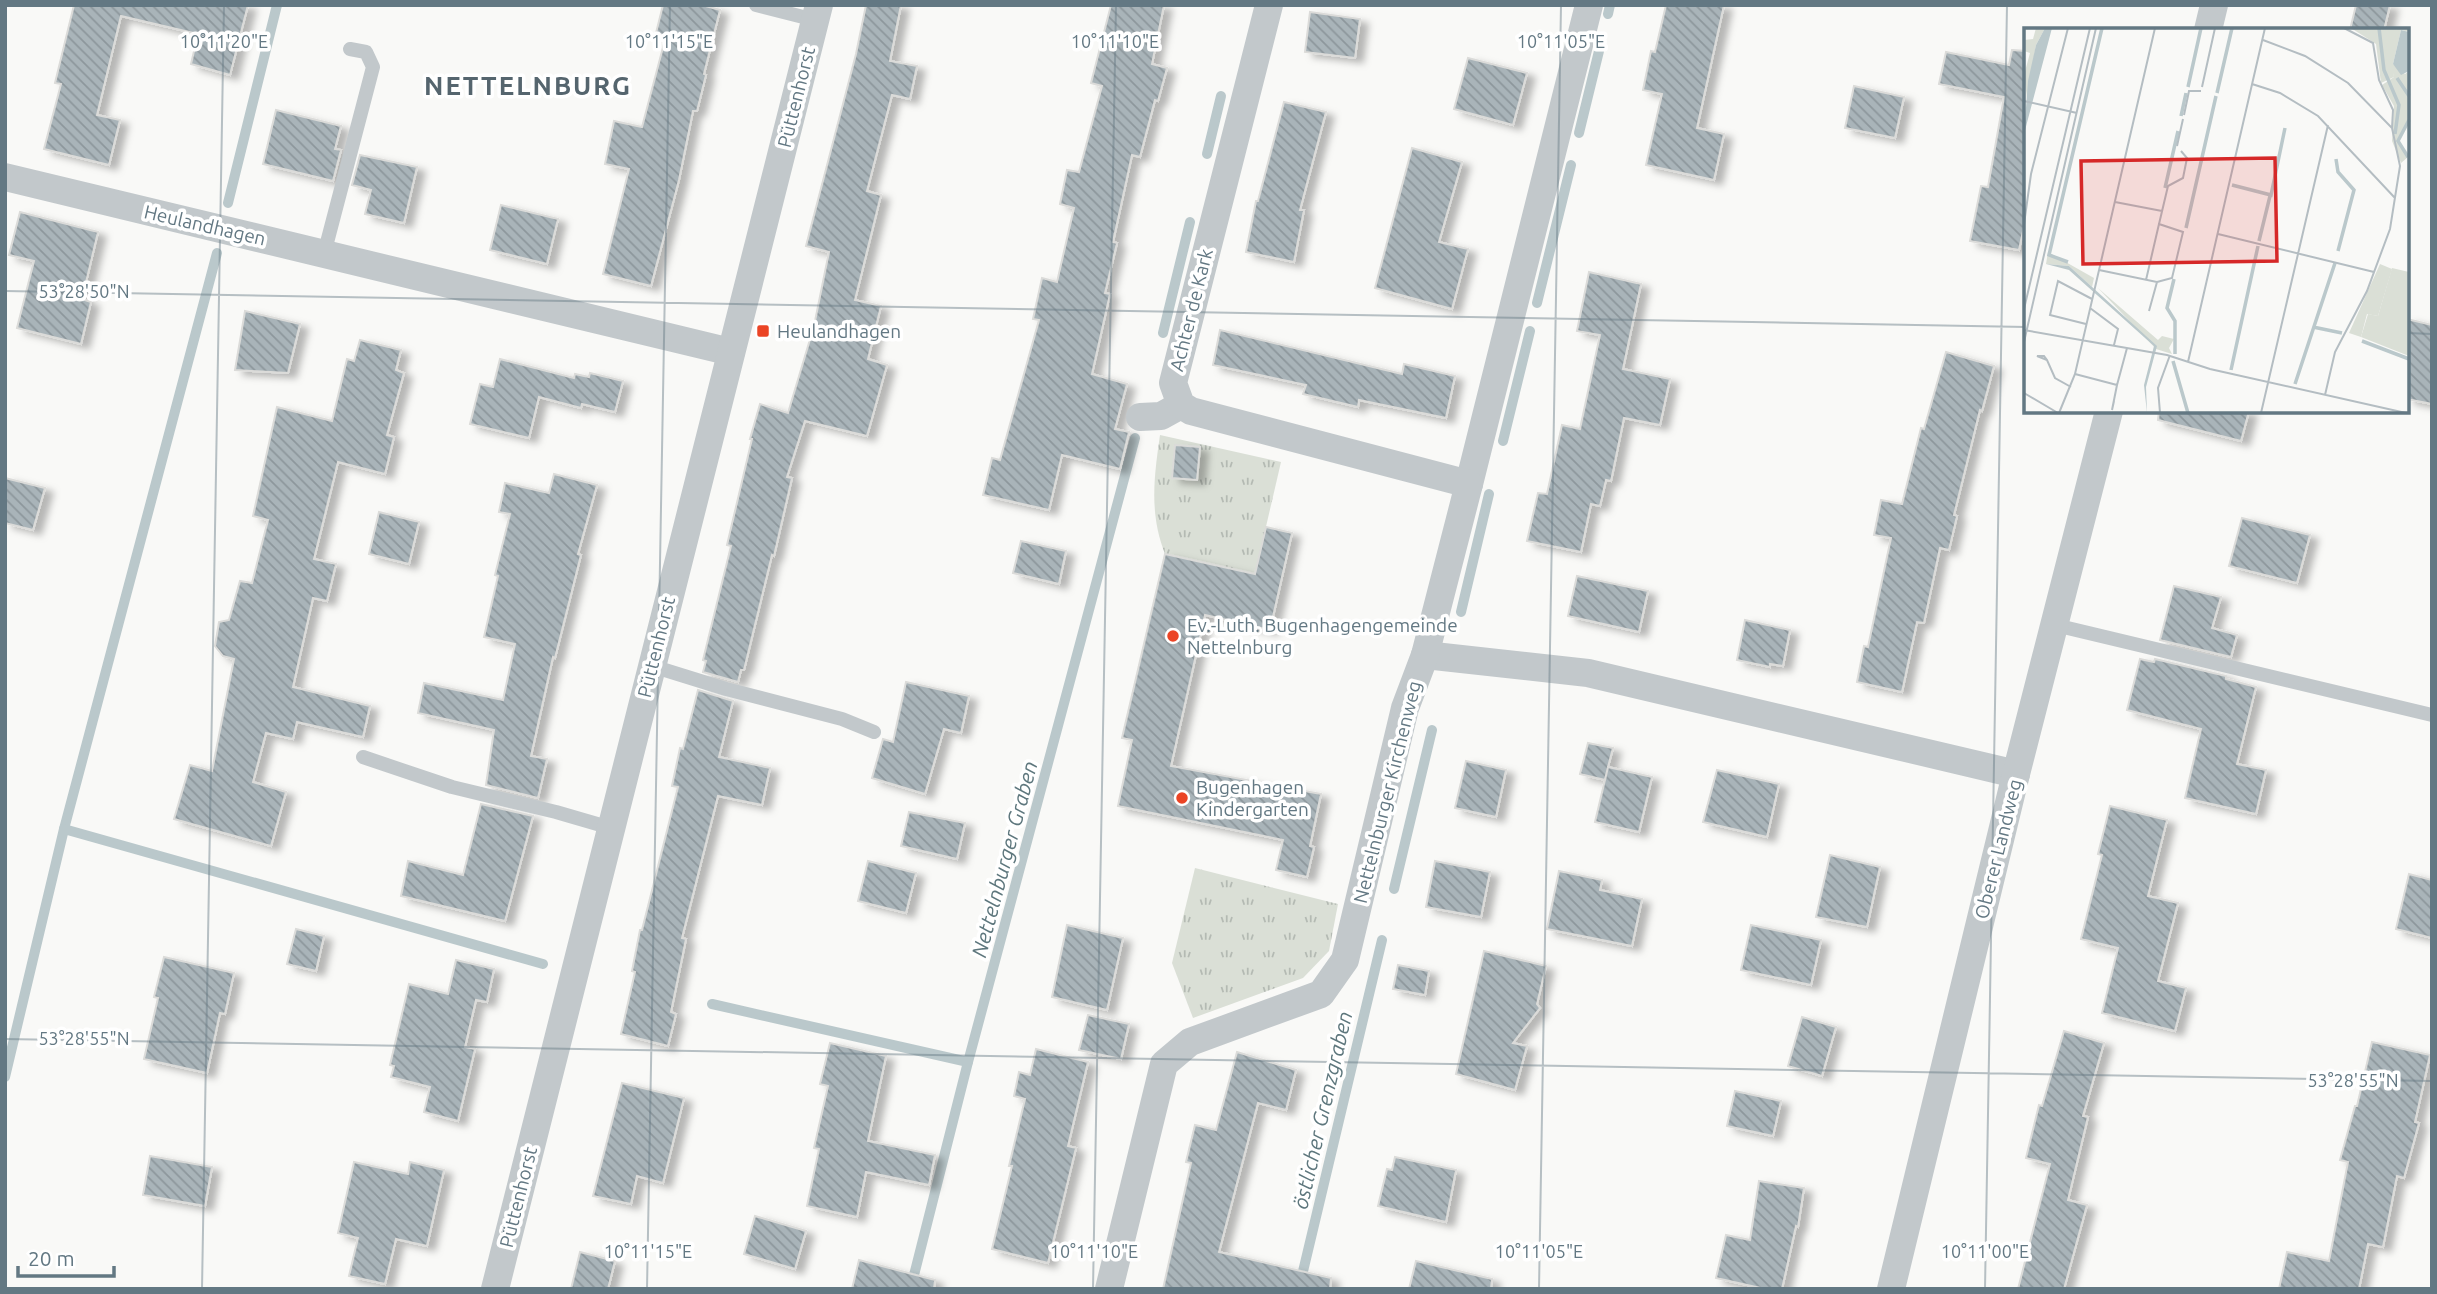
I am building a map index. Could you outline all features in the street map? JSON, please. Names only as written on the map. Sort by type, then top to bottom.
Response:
[{"type":"street","name":"Achter de Kark","points":[[1181,405],[1173,383],[1269,5]]},
{"type":"street","points":[[1425,655],[1589,5]]},
{"type":"street","points":[[2208,28],[2214,5]]},
{"type":"street","name":"Püttenhorst","points":[[495,1289],[817,13]]},
{"type":"street","name":"Heulandhagen","points":[[5,177],[731,352]]},
{"type":"street","points":[[1140,417],[1161,416],[1181,405],[1191,411],[1469,484]]},
{"type":"street","name":"Oberer Landweg","points":[[1891,1289],[2016,774],[2108,413]]},
{"type":"street","name":"Nettelnburger Kirchenweg","points":[[1109,1289],[1164,1064],[1190,1042],[1321,994],[1345,960],[1405,708],[1425,655],[1588,673],[2016,774]]},
{"type":"lane","points":[[756,5],[817,13]]},
{"type":"lane","points":[[324,254],[373,66],[366,52],[350,49]]},
{"type":"lane","points":[[2055,625],[2432,715]]},
{"type":"lane","points":[[652,666],[842,719],[874,732]]},
{"type":"lane","points":[[363,757],[452,787],[611,828]]},
{"type":"green space","points":[[1160,435],[1281,462],[1255,574],[1165,554],[1155,509]]},
{"type":"green space","points":[[1195,868],[1338,904],[1329,951],[1303,978],[1193,1018],[1172,963]]},
{"type":"building","points":[[74,5],[248,5],[230,75],[191,64],[198,34],[121,16],[97,115],[120,120],[109,165],[44,149],[61,84],[55,83]]},
{"type":"building","points":[[663,5],[702,5],[720,10],[697,111],[693,111],[679,180],[651,286],[603,274],[629,169],[605,164],[614,121],[642,127],[666,36],[656,33]]},
{"type":"building","points":[[866,5],[901,5],[890,61],[917,66],[910,99],[892,95],[867,191],[881,195],[855,300],[881,306],[868,359],[887,365],[867,436],[805,421],[787,477],[792,478],[774,556],[772,555],[744,670],[741,670],[738,682],[703,672],[706,661],[703,660],[731,546],[727,545],[760,404],[788,413],[814,326],[829,252],[806,246],[856,54]]},
{"type":"building","points":[[1111,5],[1164,5],[1152,64],[1167,68],[1158,101],[1155,100],[1140,157],[1132,155],[1113,242],[1117,243],[1105,293],[1110,294],[1092,374],[1127,384],[1115,429],[1129,432],[1120,469],[1062,455],[1049,510],[983,495],[992,458],[1000,460],[1039,320],[1033,319],[1042,278],[1057,282],[1074,208],[1060,204],[1067,170],[1079,172],[1102,86],[1091,83]]},
{"type":"building","points":[[1666,5],[1724,5],[1697,128],[1724,134],[1714,180],[1646,165],[1662,94],[1643,90],[1651,51],[1655,52]]},
{"type":"building","points":[[2356,5],[2390,5],[2384,28],[2350,28]]},
{"type":"building","points":[[1310,12],[1360,19],[1355,58],[1305,52]]},
{"type":"building","points":[[2012,50],[2024,51],[2024,226],[2019,250],[1970,241],[1981,186],[1988,187],[2004,97],[1939,84],[1946,52],[2009,65]]},
{"type":"building","points":[[1468,58],[1527,73],[1513,125],[1454,109]]},
{"type":"building","points":[[1854,86],[1904,97],[1895,138],[1845,128]]},
{"type":"building","points":[[1284,102],[1326,112],[1300,210],[1304,210],[1294,262],[1246,252],[1256,201]]},
{"type":"building","points":[[276,110],[341,126],[335,149],[341,150],[333,181],[263,164]]},
{"type":"building","points":[[1412,148],[1462,162],[1439,242],[1468,249],[1452,309],[1375,288]]},
{"type":"building","points":[[360,155],[417,167],[404,223],[365,214],[371,190],[352,185]]},
{"type":"building","points":[[501,205],[558,219],[547,264],[490,250]]},
{"type":"building","points":[[20,212],[98,232],[82,299],[91,302],[81,344],[17,328],[34,261],[9,255]]},
{"type":"building","points":[[1589,272],[1641,284],[1623,369],[1670,379],[1660,425],[1624,418],[1611,481],[1606,480],[1600,506],[1591,504],[1581,552],[1527,541],[1538,493],[1547,494],[1562,425],[1580,429],[1600,335],[1577,331]]},
{"type":"building","points":[[245,311],[300,324],[288,373],[235,370]]},
{"type":"building","points":[[2409,319],[2432,325],[2432,404],[2409,399]]},
{"type":"building","points":[[1220,330],[1402,374],[1404,364],[1455,376],[1446,418],[1359,400],[1358,407],[1303,394],[1306,385],[1213,365]]},
{"type":"building","points":[[360,340],[401,350],[396,370],[404,373],[387,435],[394,437],[385,474],[338,462],[314,559],[336,564],[327,601],[313,598],[293,687],[370,706],[363,737],[297,722],[293,739],[266,733],[253,782],[286,792],[271,846],[174,819],[190,765],[212,771],[234,659],[223,656],[215,646],[219,622],[229,620],[240,581],[252,583],[268,520],[253,516],[277,407],[332,421],[347,359],[354,361]]},
{"type":"building","points":[[1946,352],[1994,366],[1982,411],[1980,410],[1954,515],[1957,516],[1949,550],[1940,548],[1924,623],[1917,622],[1902,692],[1857,682],[1864,646],[1868,647],[1891,538],[1874,535],[1881,500],[1902,504],[1921,428],[1924,429]]},
{"type":"building","points":[[500,359],[574,378],[575,374],[589,377],[590,373],[623,381],[615,412],[582,404],[581,408],[539,397],[529,438],[470,424],[480,384],[493,387]]},
{"type":"building","points":[[2159,413],[2248,413],[2241,441],[2158,420]]},
{"type":"building","points":[[1175,445],[1200,447],[1197,480],[1172,478]]},
{"type":"building","points":[[554,474],[597,485],[578,554],[581,555],[555,658],[553,657],[531,756],[547,759],[538,798],[486,785],[494,730],[418,713],[424,683],[503,700],[515,644],[484,637],[510,514],[499,512],[505,483],[549,493]]},
{"type":"building","points":[[5,478],[45,488],[33,530],[5,523]]},
{"type":"building","points":[[379,512],[419,522],[409,564],[369,554]]},
{"type":"building","points":[[2242,518],[2310,535],[2297,583],[2229,566]]},
{"type":"building","points":[[1266,527],[1292,533],[1270,630],[1205,615],[1171,766],[1321,794],[1310,846],[1314,847],[1307,877],[1276,870],[1283,840],[1118,806],[1132,740],[1122,738],[1165,554],[1255,574]]},
{"type":"building","points":[[1021,541],[1066,551],[1059,584],[1013,573]]},
{"type":"building","points":[[1577,576],[1648,591],[1639,632],[1568,616]]},
{"type":"building","points":[[2174,586],[2221,597],[2212,628],[2237,635],[2231,657],[2160,640]]},
{"type":"building","points":[[1745,620],[1790,630],[1783,666],[1770,664],[1770,667],[1737,660]]},
{"type":"building","points":[[2140,659],[2154,662],[2155,659],[2226,676],[2226,679],[2256,687],[2237,764],[2266,770],[2256,814],[2185,798],[2201,729],[2127,710]]},
{"type":"building","points":[[906,682],[969,696],[961,733],[944,729],[925,794],[872,778],[883,739],[893,742]]},
{"type":"building","points":[[698,690],[733,701],[719,757],[770,768],[762,805],[718,796],[682,938],[686,939],[671,1012],[676,1014],[668,1046],[621,1034],[635,972],[632,971],[640,930],[678,787],[672,786],[680,748],[683,749]]},
{"type":"building","points":[[1588,743],[1613,748],[1608,767],[1652,777],[1639,832],[1595,822],[1605,780],[1580,774]]},
{"type":"building","points":[[1466,761],[1506,770],[1496,817],[1455,808]]},
{"type":"building","points":[[1717,770],[1779,784],[1767,837],[1703,822]]},
{"type":"building","points":[[481,804],[533,816],[505,921],[401,896],[408,861],[463,875]]},
{"type":"building","points":[[2110,806],[2167,820],[2148,896],[2178,903],[2158,981],[2186,988],[2175,1031],[2102,1013],[2118,948],[2081,939],[2102,855],[2098,854]]},
{"type":"building","points":[[909,812],[965,823],[957,859],[901,846]]},
{"type":"building","points":[[1830,855],[1880,867],[1867,927],[1816,917]]},
{"type":"building","points":[[868,861],[916,873],[906,913],[858,901]]},
{"type":"building","points":[[1435,861],[1490,872],[1481,917],[1426,907]]},
{"type":"building","points":[[1559,871],[1602,880],[1600,890],[1642,899],[1632,946],[1547,929]]},
{"type":"building","points":[[2409,874],[2432,880],[2432,938],[2396,929]]},
{"type":"building","points":[[1067,925],[1123,938],[1107,1010],[1052,997]]},
{"type":"building","points":[[1751,925],[1821,940],[1811,985],[1741,970]]},
{"type":"building","points":[[296,929],[324,936],[316,971],[287,964]]},
{"type":"building","points":[[1484,951],[1546,966],[1537,1004],[1540,1008],[1513,1043],[1527,1046],[1515,1090],[1456,1074]]},
{"type":"building","points":[[164,957],[234,973],[225,1014],[220,1013],[207,1073],[144,1059],[158,998],[154,997]]},
{"type":"building","points":[[456,960],[494,969],[487,1002],[476,1000],[465,1047],[475,1049],[458,1121],[424,1112],[430,1087],[391,1077],[394,1066],[390,1065],[409,984],[448,994]]},
{"type":"building","points":[[1398,965],[1429,971],[1425,995],[1393,989]]},
{"type":"building","points":[[1088,1015],[1129,1024],[1121,1059],[1079,1050]]},
{"type":"building","points":[[1802,1017],[1836,1027],[1822,1076],[1788,1066]]},
{"type":"building","points":[[2064,1031],[2104,1043],[2083,1116],[2088,1117],[2068,1200],[2087,1205],[2064,1289],[2018,1289],[2050,1164],[2026,1158],[2039,1105],[2042,1106]]},
{"type":"building","points":[[2372,1042],[2430,1055],[2415,1122],[2419,1123],[2404,1178],[2397,1176],[2383,1247],[2368,1244],[2359,1289],[2279,1289],[2287,1252],[2329,1261],[2348,1162],[2340,1160],[2357,1106]]},
{"type":"building","points":[[830,1043],[886,1056],[868,1141],[935,1155],[929,1185],[866,1172],[857,1217],[807,1206],[819,1149],[814,1148],[828,1086],[820,1084]]},
{"type":"building","points":[[1036,1049],[1088,1062],[1068,1146],[1076,1148],[1048,1263],[992,1249],[1025,1099],[1014,1096],[1019,1072],[1030,1075]]},
{"type":"building","points":[[1237,1052],[1296,1070],[1286,1110],[1258,1103],[1219,1252],[1331,1278],[1330,1289],[1163,1289],[1191,1163],[1186,1162],[1195,1125],[1216,1130]]},
{"type":"building","points":[[622,1083],[684,1098],[663,1183],[637,1176],[631,1204],[593,1196]]},
{"type":"building","points":[[1735,1091],[1781,1101],[1773,1136],[1727,1126]]},
{"type":"building","points":[[150,1156],[212,1167],[205,1206],[143,1195]]},
{"type":"building","points":[[1395,1157],[1456,1170],[1446,1222],[1378,1206],[1387,1169],[1392,1170]]},
{"type":"building","points":[[354,1162],[408,1174],[410,1162],[444,1170],[427,1246],[396,1239],[385,1284],[349,1276],[358,1238],[338,1233]]},
{"type":"building","points":[[1759,1181],[1804,1188],[1798,1227],[1796,1226],[1782,1289],[1765,1289],[1716,1278],[1726,1235],[1750,1240]]},
{"type":"building","points":[[755,1216],[806,1231],[795,1269],[744,1254]]},
{"type":"building","points":[[580,1252],[615,1261],[608,1289],[571,1289]]},
{"type":"building","points":[[859,1260],[935,1280],[934,1289],[852,1289]]},
{"type":"building","points":[[1416,1261],[1492,1279],[1491,1289],[1409,1289]]},
{"type":"waterway","points":[[228,203],[277,5]]},
{"type":"waterway","points":[[1608,14],[1610,5]]},
{"type":"waterway","points":[[1579,133],[1599,51]]},
{"type":"waterway","points":[[1207,154],[1221,96]]},
{"type":"waterway","points":[[1537,303],[1571,165]]},
{"type":"waterway","points":[[1163,333],[1190,222]]},
{"type":"waterway","points":[[64,829],[217,253]]},
{"type":"waterway","points":[[1503,441],[1530,331]]},
{"type":"waterway","name":"Nettelnburger Graben","points":[[911,1287],[968,1062],[1135,438]]},
{"type":"waterway","points":[[1461,612],[1489,494]]},
{"type":"waterway","name":"östlicher Grenzgraben","points":[[1394,889],[1432,730]]},
{"type":"waterway","points":[[5,1077],[64,829],[543,964]]},
{"type":"waterway","name":"östlicher Grenzgraben","points":[[1300,1284],[1382,940]]},
{"type":"waterway","points":[[712,1004],[968,1062]]},
{"type":"place","name":"Heulandhagen","points":[[763,331]]},
{"type":"place","name":"Ev.-Luth. Bugenhagengemeinde Nettelnburg","points":[[1173,636]]},
{"type":"place","name":"Bugenhagen Kindergarten","points":[[1182,798]]},
{"type":"district","name":"NETTELNBURG","points":[[528,85]]}]
